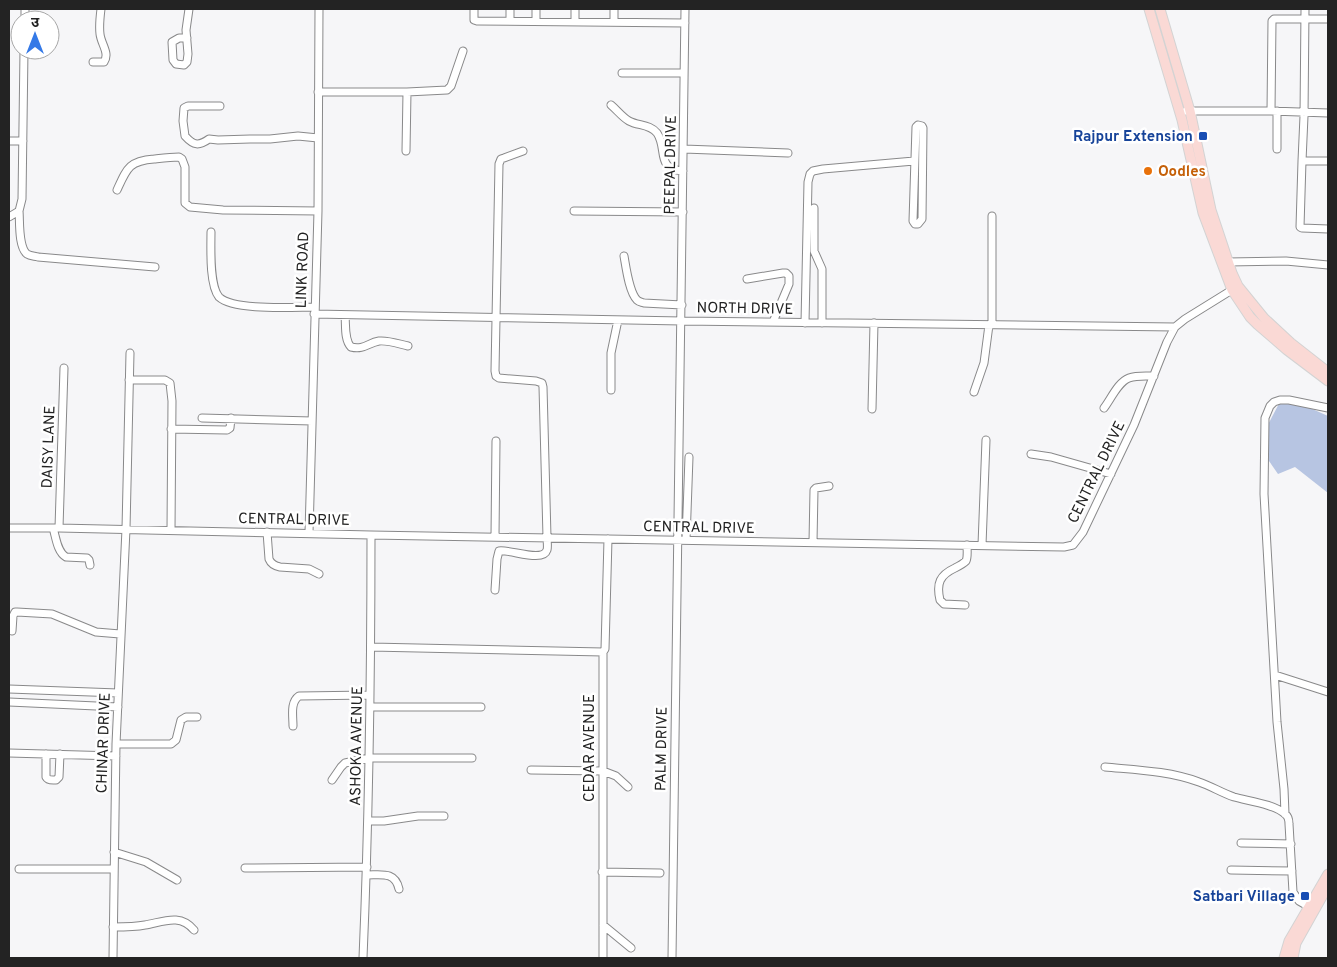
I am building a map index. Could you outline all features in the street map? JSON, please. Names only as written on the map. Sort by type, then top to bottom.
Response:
[{"type":"main road","points":[[1149,9],[1180,111],[1203,213],[1235,288],[1250,317],[1287,350],[1328,381]]},
{"type":"main road","points":[[1160,9],[1190,111],[1211,210],[1235,288],[1285,337],[1328,372]]},
{"type":"main road","points":[[1293,958],[1296,943],[1328,874]]},
{"type":"main road","points":[[1284,958],[1289,941],[1328,886]]},
{"type":"street","points":[[93,62],[104,62],[106,57],[100,36],[101,9]]},
{"type":"street","points":[[187,38],[186,30],[190,9]]},
{"type":"street","name":"LINK ROAD","points":[[309,532],[318,211],[319,9]]},
{"type":"street","points":[[474,9],[474,20],[476,21],[685,23]]},
{"type":"street","points":[[510,9],[510,21]]},
{"type":"street","points":[[536,9],[536,21]]},
{"type":"street","points":[[574,9],[575,22]]},
{"type":"street","points":[[614,9],[614,22]]},
{"type":"street","name":"PEEPAL DRIVE","points":[[682,321],[685,9]]},
{"type":"street","points":[[1305,9],[1300,226],[1302,228],[1328,229]]},
{"type":"street","points":[[1277,149],[1274,111],[1272,21],[1328,19]]},
{"type":"street","points":[[318,92],[447,90],[451,86],[463,51]]},
{"type":"street","points":[[24,60],[22,199],[19,211],[21,242],[24,252],[38,257],[156,266]]},
{"type":"street","points":[[622,73],[684,73]]},
{"type":"street","points":[[406,92],[406,150]]},
{"type":"street","points":[[611,104],[626,119],[633,123],[648,126],[656,132],[665,162],[672,170],[683,171]]},
{"type":"street","points":[[220,106],[188,106],[184,108],[184,136],[197,144],[209,139],[270,139],[298,136],[318,138]]},
{"type":"street","points":[[1180,111],[1328,113]]},
{"type":"street","points":[[921,126],[923,148],[922,219],[918,224],[913,221],[914,161],[916,128],[921,126]]},
{"type":"street","points":[[9,141],[23,141]]},
{"type":"street","points":[[684,148],[788,153]]},
{"type":"street","points":[[495,590],[499,551],[510,551],[529,556],[542,555],[546,551],[547,538],[542,383],[536,380],[499,378],[496,376],[495,371],[500,164],[501,159],[523,151]]},
{"type":"street","points":[[117,190],[127,171],[136,162],[179,157],[184,162],[185,203],[190,207],[223,210],[318,211]]},
{"type":"street","points":[[805,323],[808,182],[810,174],[813,171],[823,169],[914,161]]},
{"type":"street","points":[[1302,161],[1328,161]]},
{"type":"street","points":[[814,208],[814,251],[822,269],[822,323]]},
{"type":"street","points":[[9,217],[19,211]]},
{"type":"street","points":[[574,211],[683,212]]},
{"type":"street","points":[[974,392],[984,363],[991,325],[992,216]]},
{"type":"street","name":"NORTH DRIVE","points":[[211,232],[211,270],[213,284],[218,296],[229,303],[243,306],[346,315],[1175,327]]},
{"type":"street","points":[[624,256],[630,283],[639,302],[682,305]]},
{"type":"street","points":[[1228,262],[1286,261],[1328,265]]},
{"type":"street","points":[[747,279],[783,273],[789,276],[789,284],[773,322]]},
{"type":"street","name":"CENTRAL DRIVE","points":[[9,528],[1064,547],[1073,545],[1082,532],[1134,425],[1166,342],[1175,327],[1184,319],[1235,288]]},
{"type":"street","points":[[346,315],[347,338],[348,344],[351,347],[362,348],[382,341],[408,346]]},
{"type":"street","points":[[611,390],[611,353],[618,320]]},
{"type":"street","name":"PALM DRIVE","points":[[672,958],[677,540],[682,321]]},
{"type":"street","points":[[872,409],[874,323]]},
{"type":"street","name":"CHINAR DRIVE","points":[[113,958],[116,744],[126,529],[130,353]]},
{"type":"street","name":"DAISY LANE","points":[[56,528],[64,368]]},
{"type":"street","points":[[1104,408],[1123,381],[1136,376],[1154,376]]},
{"type":"street","points":[[129,380],[168,381],[171,386],[170,530]]},
{"type":"street","points":[[1312,908],[1299,901],[1295,896],[1289,821],[1285,814],[1277,722],[1264,494],[1265,418],[1270,406],[1280,400],[1328,408]]},
{"type":"street","points":[[202,418],[312,421]]},
{"type":"street","points":[[171,429],[227,430],[230,428],[231,418]]},
{"type":"street","points":[[982,545],[986,440]]},
{"type":"street","points":[[496,441],[496,537]]},
{"type":"street","points":[[1031,454],[1060,459],[1111,474]]},
{"type":"street","points":[[686,540],[689,457]]},
{"type":"street","points":[[813,542],[814,490],[829,486]]},
{"type":"street","points":[[56,528],[59,548],[63,556],[87,558],[90,565]]},
{"type":"street","points":[[267,532],[271,563],[280,567],[309,569],[319,574]]},
{"type":"street","name":"ASHOKA AVENUE","points":[[363,958],[368,821],[371,534]]},
{"type":"street","name":"CEDAR AVENUE","points":[[603,958],[603,652],[605,649],[608,539]]},
{"type":"street","points":[[965,605],[947,605],[942,602],[939,596],[939,588],[942,575],[965,562],[967,558],[967,545]]},
{"type":"street","points":[[12,631],[13,616],[17,612],[52,614],[96,632],[120,634]]},
{"type":"street","points":[[371,648],[603,652]]},
{"type":"street","points":[[1275,675],[1328,692]]},
{"type":"street","points":[[9,690],[118,693]]},
{"type":"street","points":[[293,726],[293,704],[299,696],[370,695]]},
{"type":"street","points":[[9,702],[118,707]]},
{"type":"street","points":[[370,707],[481,707]]},
{"type":"street","points":[[116,744],[171,744],[176,740],[183,718],[197,717]]},
{"type":"street","points":[[9,753],[116,756]]},
{"type":"street","points":[[46,754],[46,777],[56,780],[59,777],[60,754]]},
{"type":"street","points":[[332,780],[345,763],[369,758],[472,758]]},
{"type":"street","points":[[1105,767],[1151,771],[1185,777],[1285,814]]},
{"type":"street","points":[[531,770],[603,771],[616,776],[628,787]]},
{"type":"street","points":[[368,821],[384,821],[418,816],[444,816]]},
{"type":"street","points":[[1241,843],[1291,844]]},
{"type":"street","points":[[114,852],[156,866],[177,880]]},
{"type":"street","points":[[245,868],[367,871],[392,877],[399,889]]},
{"type":"street","points":[[18,869],[114,869]]},
{"type":"street","points":[[1231,870],[1292,871]]},
{"type":"street","points":[[602,872],[660,873]]},
{"type":"street","points":[[113,927],[137,926],[172,920],[187,923],[194,930]]},
{"type":"street","points":[[603,925],[630,948]]},
{"type":"water","points":[[1283,396],[1328,416],[1328,493],[1295,467],[1278,474],[1269,461],[1263,434]]},
{"type":"place","name":"Rajpur Extension","points":[[1203,136]]},
{"type":"place","name":"Oodles","points":[[1148,171]]},
{"type":"place","name":"Satbari Village","points":[[1305,896]]}]
